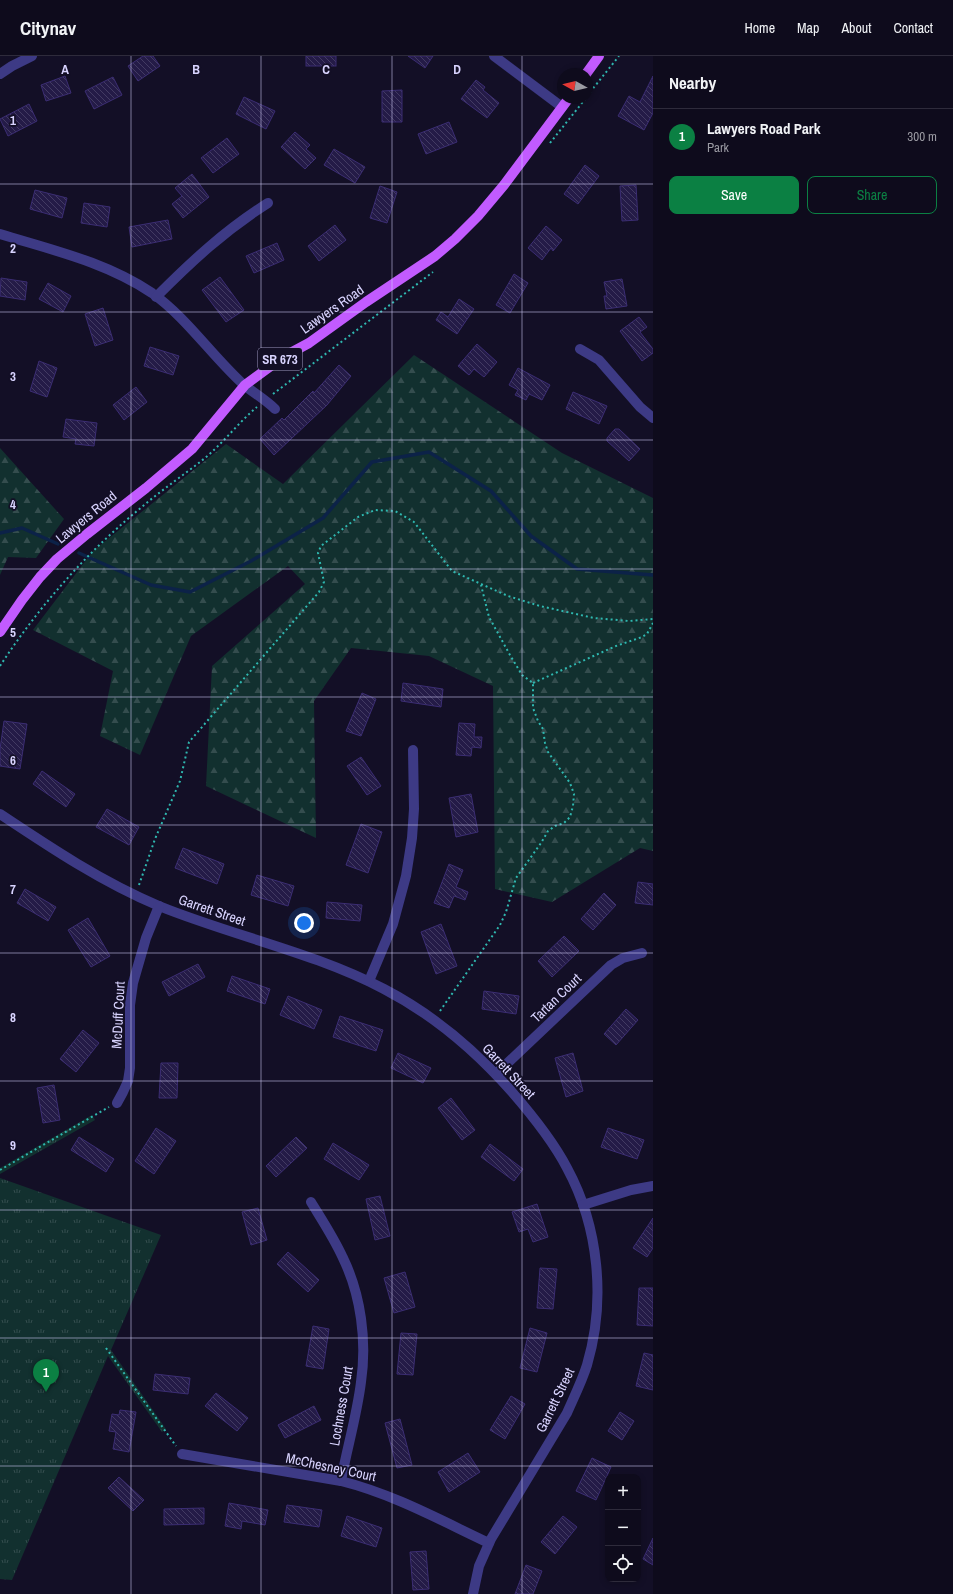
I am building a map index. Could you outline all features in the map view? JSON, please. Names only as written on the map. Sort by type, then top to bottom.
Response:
[{"type":"main road","points":[[590,68],[599,56]]},
{"type":"main road","name":"Lawyers Road","points":[[0,632],[22,600],[40,577],[57,559],[192,449],[245,385],[283,358],[309,343],[366,302],[435,256],[455,239],[478,216],[504,185],[564,104]]},
{"type":"street","points":[[0,74],[32,56]]},
{"type":"street","points":[[494,56],[562,107]]},
{"type":"street","points":[[156,297],[198,255],[223,234],[268,204]]},
{"type":"street","points":[[0,234],[67,253],[98,265],[126,278],[156,297],[176,314],[245,385],[266,400],[275,409]]},
{"type":"street","points":[[580,349],[599,360],[640,407],[653,418]]},
{"type":"street","points":[[369,981],[392,924],[406,876],[412,838],[414,808],[413,750]]},
{"type":"street","name":"Garrett Street","points":[[0,814],[87,870],[135,895],[159,906],[338,968],[369,981],[419,1009],[468,1047],[496,1074],[544,1132],[566,1165],[584,1205],[596,1260],[597,1287],[593,1338],[587,1365],[578,1390],[567,1413],[489,1544],[479,1566],[473,1594]]},
{"type":"street","name":"McDuff Court","points":[[117,1103],[128,1081],[130,1068],[130,1004],[133,983],[144,944],[159,906]]},
{"type":"street","name":"Tartan Court","points":[[496,1074],[611,965],[623,958],[642,953]]},
{"type":"street","points":[[584,1205],[630,1190],[653,1186]]},
{"type":"street","name":"Lochness Court","points":[[311,1202],[343,1259],[354,1289],[362,1332],[363,1357],[361,1382],[341,1481]]},
{"type":"street","name":"McChesney Court","points":[[182,1454],[364,1486],[394,1498],[489,1544]]},
{"type":"path","points":[[593,88],[619,56]]},
{"type":"path","points":[[549,144],[580,104]]},
{"type":"path","points":[[0,666],[17,640],[49,599],[93,551],[142,507],[206,457],[236,429],[252,411],[346,337],[438,268]]},
{"type":"path","points":[[135,895],[155,839],[180,781],[189,742],[319,592],[324,582],[318,553],[321,546],[358,518],[375,510],[395,511],[414,522],[452,571],[508,596],[540,606],[594,618],[629,621],[653,619]]},
{"type":"path","points":[[481,585],[490,617],[510,655],[522,676],[533,683]]},
{"type":"path","points":[[533,683],[616,646],[642,637],[647,634],[653,623]]},
{"type":"path","points":[[434,1020],[500,925],[506,912],[516,878],[541,844],[548,831],[555,826],[564,823],[570,818],[574,794],[570,783],[548,752],[545,743],[544,729],[538,721],[533,708],[533,683]]},
{"type":"path","points":[[0,1170],[117,1103]]},
{"type":"path","points":[[106,1348],[166,1434],[182,1454]]},
{"type":"green space","points":[[414,355],[562,453],[653,498],[653,851],[640,848],[552,902],[495,889],[493,686],[429,656],[351,648],[314,701],[316,838],[206,786],[212,666],[305,584],[288,566],[191,636],[140,755],[100,736],[113,671],[33,630],[93,551],[226,444],[283,484]]},
{"type":"green space","points":[[0,448],[64,519],[36,558],[8,557],[0,575]]},
{"type":"green space","points":[[92,1115],[95,1120],[0,1174],[0,1168]]},
{"type":"green space","points":[[0,1178],[161,1235],[111,1350],[166,1429],[162,1432],[108,1356],[12,1580],[0,1579]]},
{"type":"building","points":[[143,56],[153,56],[160,66],[138,81],[128,66]]},
{"type":"building","points":[[306,56],[336,56],[336,66],[306,66]]},
{"type":"building","points":[[408,56],[433,56],[425,68]]},
{"type":"building","points":[[65,76],[71,93],[46,101],[41,85]]},
{"type":"building","points":[[653,76],[653,113],[644,130],[618,116],[629,96],[640,102]]},
{"type":"building","points":[[113,77],[122,95],[94,109],[85,91]]},
{"type":"building","points":[[476,80],[485,87],[483,90],[499,103],[487,118],[461,99]]},
{"type":"building","points":[[402,90],[402,122],[382,122],[382,91]]},
{"type":"building","points":[[244,97],[275,111],[266,129],[236,114]]},
{"type":"building","points":[[29,104],[37,121],[8,136],[0,119]]},
{"type":"building","points":[[449,122],[457,142],[426,154],[418,134]]},
{"type":"building","points":[[295,132],[310,145],[306,149],[316,158],[305,169],[281,147]]},
{"type":"building","points":[[227,138],[239,154],[213,173],[201,158]]},
{"type":"building","points":[[334,149],[365,167],[355,183],[324,165]]},
{"type":"building","points":[[585,165],[599,176],[578,204],[564,194]]},
{"type":"building","points":[[192,174],[209,197],[183,218],[172,204],[182,196],[175,188]]},
{"type":"building","points":[[636,185],[638,220],[622,221],[620,186]]},
{"type":"building","points":[[380,186],[397,192],[387,223],[370,218]]},
{"type":"building","points":[[35,190],[67,198],[62,218],[30,209]]},
{"type":"building","points":[[84,203],[110,207],[107,227],[81,223]]},
{"type":"building","points":[[168,220],[172,239],[132,247],[129,227]]},
{"type":"building","points":[[335,225],[346,240],[319,261],[308,246]]},
{"type":"building","points":[[546,226],[562,240],[553,251],[551,248],[542,260],[528,248]]},
{"type":"building","points":[[277,243],[284,260],[254,273],[246,256]]},
{"type":"building","points":[[514,274],[528,283],[510,313],[496,305]]},
{"type":"building","points":[[220,277],[244,310],[226,322],[202,290]]},
{"type":"building","points":[[1,278],[27,282],[25,300],[0,296]]},
{"type":"building","points":[[622,279],[627,306],[606,309],[604,296],[607,296],[604,282]]},
{"type":"building","points":[[48,283],[71,296],[63,312],[39,299]]},
{"type":"building","points":[[459,299],[474,309],[457,334],[436,320],[441,312],[448,317]]},
{"type":"building","points":[[103,308],[113,340],[95,346],[85,314]]},
{"type":"building","points":[[639,317],[647,327],[640,332],[653,349],[653,353],[642,361],[620,331]]},
{"type":"building","points":[[477,344],[497,362],[484,377],[474,369],[469,375],[458,366]]},
{"type":"building","points":[[150,347],[179,356],[173,375],[144,366]]},
{"type":"building","points":[[39,361],[57,368],[47,397],[30,391]]},
{"type":"building","points":[[339,365],[351,376],[327,405],[274,455],[260,439],[282,418],[284,420],[313,391],[314,393]]},
{"type":"building","points":[[518,368],[550,385],[542,400],[529,394],[526,400],[515,395],[518,390],[509,385]]},
{"type":"building","points":[[136,387],[147,402],[124,420],[113,405]]},
{"type":"building","points":[[573,392],[607,406],[599,424],[566,409]]},
{"type":"building","points":[[66,419],[97,423],[94,446],[75,444],[76,439],[63,437]]},
{"type":"building","points":[[615,429],[619,429],[640,449],[629,461],[607,441],[607,438]]},
{"type":"building","points":[[403,683],[443,689],[441,707],[401,701]]},
{"type":"building","points":[[362,693],[376,699],[361,736],[346,731]]},
{"type":"building","points":[[4,721],[27,724],[20,769],[0,766],[0,749]]},
{"type":"building","points":[[459,723],[475,724],[474,737],[482,737],[481,748],[472,747],[471,756],[456,755]]},
{"type":"building","points":[[361,757],[381,786],[367,795],[347,766]]},
{"type":"building","points":[[42,771],[75,794],[66,807],[33,784]]},
{"type":"building","points":[[471,794],[478,832],[456,837],[449,798]]},
{"type":"building","points":[[107,809],[139,827],[129,845],[96,827]]},
{"type":"building","points":[[361,824],[382,832],[368,873],[346,865]]},
{"type":"building","points":[[183,848],[224,864],[217,884],[175,868]]},
{"type":"building","points":[[449,864],[463,870],[456,887],[468,892],[465,900],[454,896],[449,908],[434,903]]},
{"type":"building","points":[[257,875],[294,886],[288,906],[251,895]]},
{"type":"building","points":[[638,882],[653,884],[653,905],[635,903]]},
{"type":"building","points":[[25,889],[56,907],[48,921],[17,903]]},
{"type":"building","points":[[604,893],[616,905],[593,930],[581,919]]},
{"type":"building","points":[[327,902],[362,905],[360,921],[326,918]]},
{"type":"building","points":[[88,918],[110,956],[91,967],[68,930]]},
{"type":"building","points":[[441,924],[457,966],[436,974],[421,932]]},
{"type":"building","points":[[564,936],[579,951],[552,977],[538,961]]},
{"type":"building","points":[[198,964],[205,977],[169,996],[162,982]]},
{"type":"building","points":[[232,976],[270,989],[265,1004],[227,991]]},
{"type":"building","points":[[484,991],[519,996],[516,1014],[482,1009]]},
{"type":"building","points":[[288,996],[322,1010],[314,1029],[280,1015]]},
{"type":"building","points":[[626,1009],[638,1020],[616,1045],[604,1034]]},
{"type":"building","points":[[340,1016],[383,1030],[376,1051],[333,1037]]},
{"type":"building","points":[[83,1030],[99,1043],[76,1072],[60,1059]]},
{"type":"building","points":[[398,1053],[431,1068],[423,1083],[391,1068]]},
{"type":"building","points":[[573,1053],[583,1091],[566,1097],[555,1058]]},
{"type":"building","points":[[161,1063],[178,1063],[177,1098],[159,1098]]},
{"type":"building","points":[[54,1085],[60,1120],[43,1123],[37,1088]]},
{"type":"building","points":[[451,1098],[475,1130],[462,1140],[438,1108]]},
{"type":"building","points":[[156,1128],[176,1141],[154,1174],[135,1161]]},
{"type":"building","points":[[608,1128],[644,1140],[637,1159],[601,1147]]},
{"type":"building","points":[[79,1137],[114,1159],[106,1172],[71,1150]]},
{"type":"building","points":[[296,1137],[307,1148],[276,1177],[266,1166]]},
{"type":"building","points":[[333,1143],[369,1165],[359,1180],[324,1159]]},
{"type":"building","points":[[490,1144],[523,1169],[514,1181],[481,1157]]},
{"type":"building","points":[[380,1196],[390,1236],[375,1240],[366,1199]]},
{"type":"building","points":[[537,1204],[548,1237],[533,1242],[528,1229],[519,1232],[512,1212]]},
{"type":"building","points":[[258,1208],[267,1240],[251,1245],[242,1212]]},
{"type":"building","points":[[653,1218],[653,1248],[647,1257],[633,1248]]},
{"type":"building","points":[[288,1252],[319,1280],[308,1292],[277,1264]]},
{"type":"building","points":[[540,1268],[557,1269],[553,1309],[537,1308]]},
{"type":"building","points":[[405,1272],[415,1307],[394,1313],[384,1278]]},
{"type":"building","points":[[639,1288],[653,1288],[653,1326],[637,1325]]},
{"type":"building","points":[[313,1326],[329,1329],[323,1369],[306,1366]]},
{"type":"building","points":[[530,1328],[547,1333],[537,1372],[520,1368]]},
{"type":"building","points":[[401,1333],[417,1334],[413,1375],[397,1374]]},
{"type":"building","points":[[644,1353],[653,1355],[653,1390],[636,1386]]},
{"type":"building","points":[[155,1374],[190,1378],[188,1394],[153,1390]]},
{"type":"building","points":[[216,1393],[248,1418],[237,1431],[205,1406]]},
{"type":"building","points":[[511,1396],[525,1404],[505,1439],[490,1430]]},
{"type":"building","points":[[314,1406],[321,1420],[285,1438],[278,1425]]},
{"type":"building","points":[[120,1410],[136,1412],[129,1452],[113,1449],[116,1432],[109,1431],[112,1414],[119,1415]]},
{"type":"building","points":[[620,1412],[634,1421],[622,1440],[608,1431]]},
{"type":"building","points":[[400,1419],[412,1465],[397,1468],[385,1423]]},
{"type":"building","points":[[468,1453],[480,1472],[449,1492],[438,1472]]},
{"type":"building","points":[[592,1458],[611,1467],[608,1474],[605,1474],[605,1480],[596,1500],[576,1491]]},
{"type":"building","points":[[119,1477],[144,1500],[133,1511],[108,1488]]},
{"type":"building","points":[[229,1503],[268,1510],[265,1525],[242,1521],[241,1529],[225,1526]]},
{"type":"building","points":[[287,1505],[322,1510],[319,1527],[284,1522]]},
{"type":"building","points":[[204,1508],[204,1524],[164,1525],[164,1509]]},
{"type":"building","points":[[347,1516],[382,1528],[376,1547],[341,1536]]},
{"type":"building","points":[[563,1516],[577,1527],[555,1554],[541,1542]]},
{"type":"building","points":[[653,1538],[653,1565],[643,1559]]},
{"type":"building","points":[[426,1551],[429,1589],[413,1590],[410,1552]]},
{"type":"building","points":[[526,1565],[542,1571],[533,1594],[515,1594]]},
{"type":"waterway","points":[[79,553],[151,585],[190,592],[251,561],[323,518],[372,462],[429,452],[491,491],[531,536],[577,569],[653,575]]},
{"type":"waterway","points":[[0,533],[22,528],[58,544]]},
{"type":"place","name":"Lawyers Road Park","points":[[46,1392]]}]
